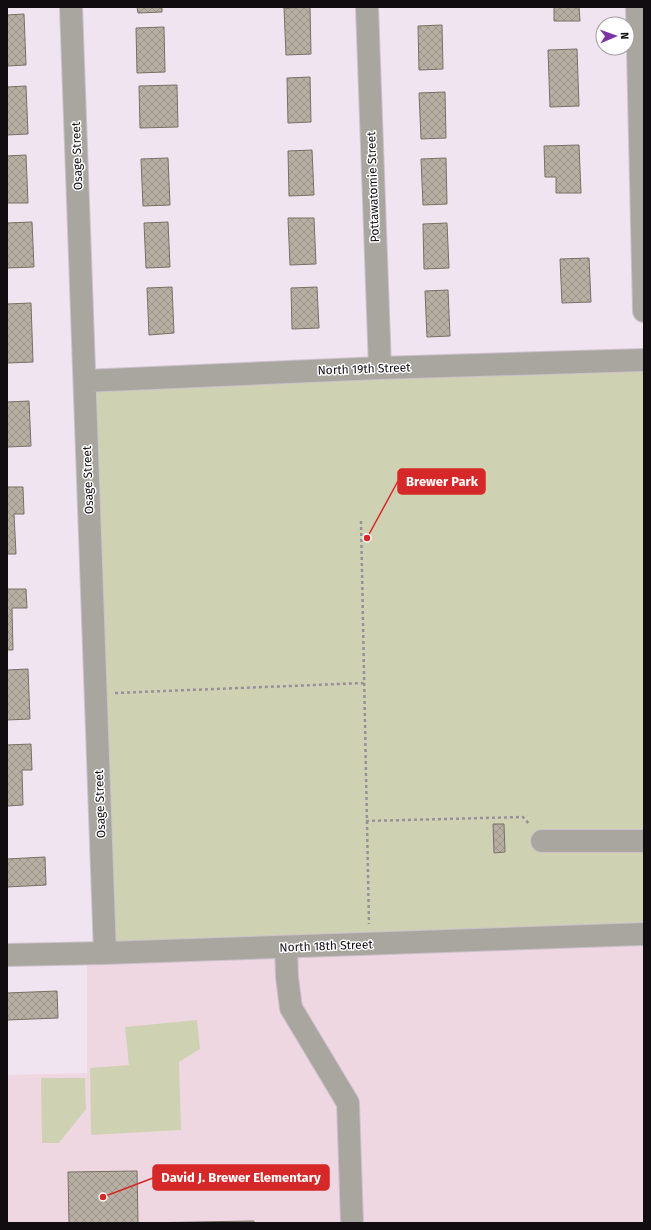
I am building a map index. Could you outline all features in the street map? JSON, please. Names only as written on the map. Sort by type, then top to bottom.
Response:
[{"type":"street","name":"Osage Street","points":[[71,7],[105,953]]},
{"type":"street","name":"Pottawatomie Street","points":[[366,7],[380,368]]},
{"type":"street","points":[[637,7],[644,312]]},
{"type":"street","name":"North 19th Street","points":[[85,381],[380,368],[644,360]]},
{"type":"street","points":[[542,841],[644,841]]},
{"type":"street","name":"North 18th Street","points":[[7,955],[105,953],[644,934]]},
{"type":"street","points":[[286,947],[287,978],[291,1008],[348,1103],[352,1223]]},
{"type":"path","points":[[361,521],[369,944]]},
{"type":"path","points":[[96,694],[364,683]]},
{"type":"path","points":[[366,821],[523,817],[542,841]]},
{"type":"shaded area","points":[[644,934],[644,1223],[7,1223],[7,1075],[87,1073],[87,954]]},
{"type":"green space","points":[[644,360],[644,934],[105,953],[85,381]]},
{"type":"green space","points":[[197,1020],[200,1049],[179,1062],[181,1130],[91,1135],[90,1068],[129,1065],[125,1027]]},
{"type":"green space","points":[[41,1078],[85,1078],[86,1109],[59,1143],[42,1143]]},
{"type":"building","points":[[137,7],[162,7],[162,12],[138,13]]},
{"type":"building","points":[[310,7],[311,54],[286,55],[284,8]]},
{"type":"building","points":[[554,7],[579,7],[580,21],[554,21]]},
{"type":"building","points":[[24,14],[26,65],[7,66],[7,15]]},
{"type":"building","points":[[442,25],[443,69],[419,70],[418,26]]},
{"type":"building","points":[[164,27],[165,72],[137,73],[136,28]]},
{"type":"building","points":[[577,49],[579,106],[550,107],[548,50]]},
{"type":"building","points":[[310,77],[311,122],[288,123],[287,78]]},
{"type":"building","points":[[177,85],[178,127],[140,128],[139,86]]},
{"type":"building","points":[[26,86],[28,134],[7,135],[7,87]]},
{"type":"building","points":[[445,92],[446,138],[421,139],[419,93]]},
{"type":"building","points":[[579,145],[581,193],[556,193],[556,177],[545,177],[544,146]]},
{"type":"building","points":[[312,150],[314,195],[289,196],[288,151]]},
{"type":"building","points":[[26,155],[28,203],[7,203],[7,156]]},
{"type":"building","points":[[168,158],[170,205],[143,206],[141,159]]},
{"type":"building","points":[[446,158],[447,204],[423,205],[421,159]]},
{"type":"building","points":[[288,218],[314,218],[316,264],[290,265]]},
{"type":"building","points":[[32,222],[34,267],[7,268],[7,223]]},
{"type":"building","points":[[168,222],[170,267],[146,268],[144,223]]},
{"type":"building","points":[[447,223],[449,268],[424,269],[423,224]]},
{"type":"building","points":[[589,258],[591,302],[562,303],[560,259]]},
{"type":"building","points":[[172,287],[174,333],[149,335],[147,288]]},
{"type":"building","points":[[317,287],[319,328],[292,329],[291,288]]},
{"type":"building","points":[[448,290],[450,336],[427,337],[425,291]]},
{"type":"building","points":[[31,303],[33,362],[7,363],[7,304]]},
{"type":"building","points":[[29,401],[31,446],[7,447],[7,402]]},
{"type":"building","points":[[7,487],[23,487],[24,514],[14,514],[16,554],[7,554]]},
{"type":"building","points":[[7,589],[26,589],[27,608],[12,608],[13,650],[7,650]]},
{"type":"building","points":[[28,669],[30,719],[7,720],[7,670]]},
{"type":"building","points":[[31,744],[32,770],[22,770],[23,805],[7,806],[7,745]]},
{"type":"building","points":[[493,824],[504,824],[505,852],[494,853]]},
{"type":"building","points":[[45,857],[46,885],[7,887],[7,859]]},
{"type":"building","points":[[57,991],[58,1018],[7,1020],[7,993]]},
{"type":"building","points":[[137,1171],[138,1223],[69,1223],[68,1172]]},
{"type":"building","points":[[254,1221],[254,1223],[138,1223]]},
{"type":"place","name":"Brewer Park","points":[[367,538]]},
{"type":"place","name":"David J. Brewer Elementary","points":[[103,1197]]}]
